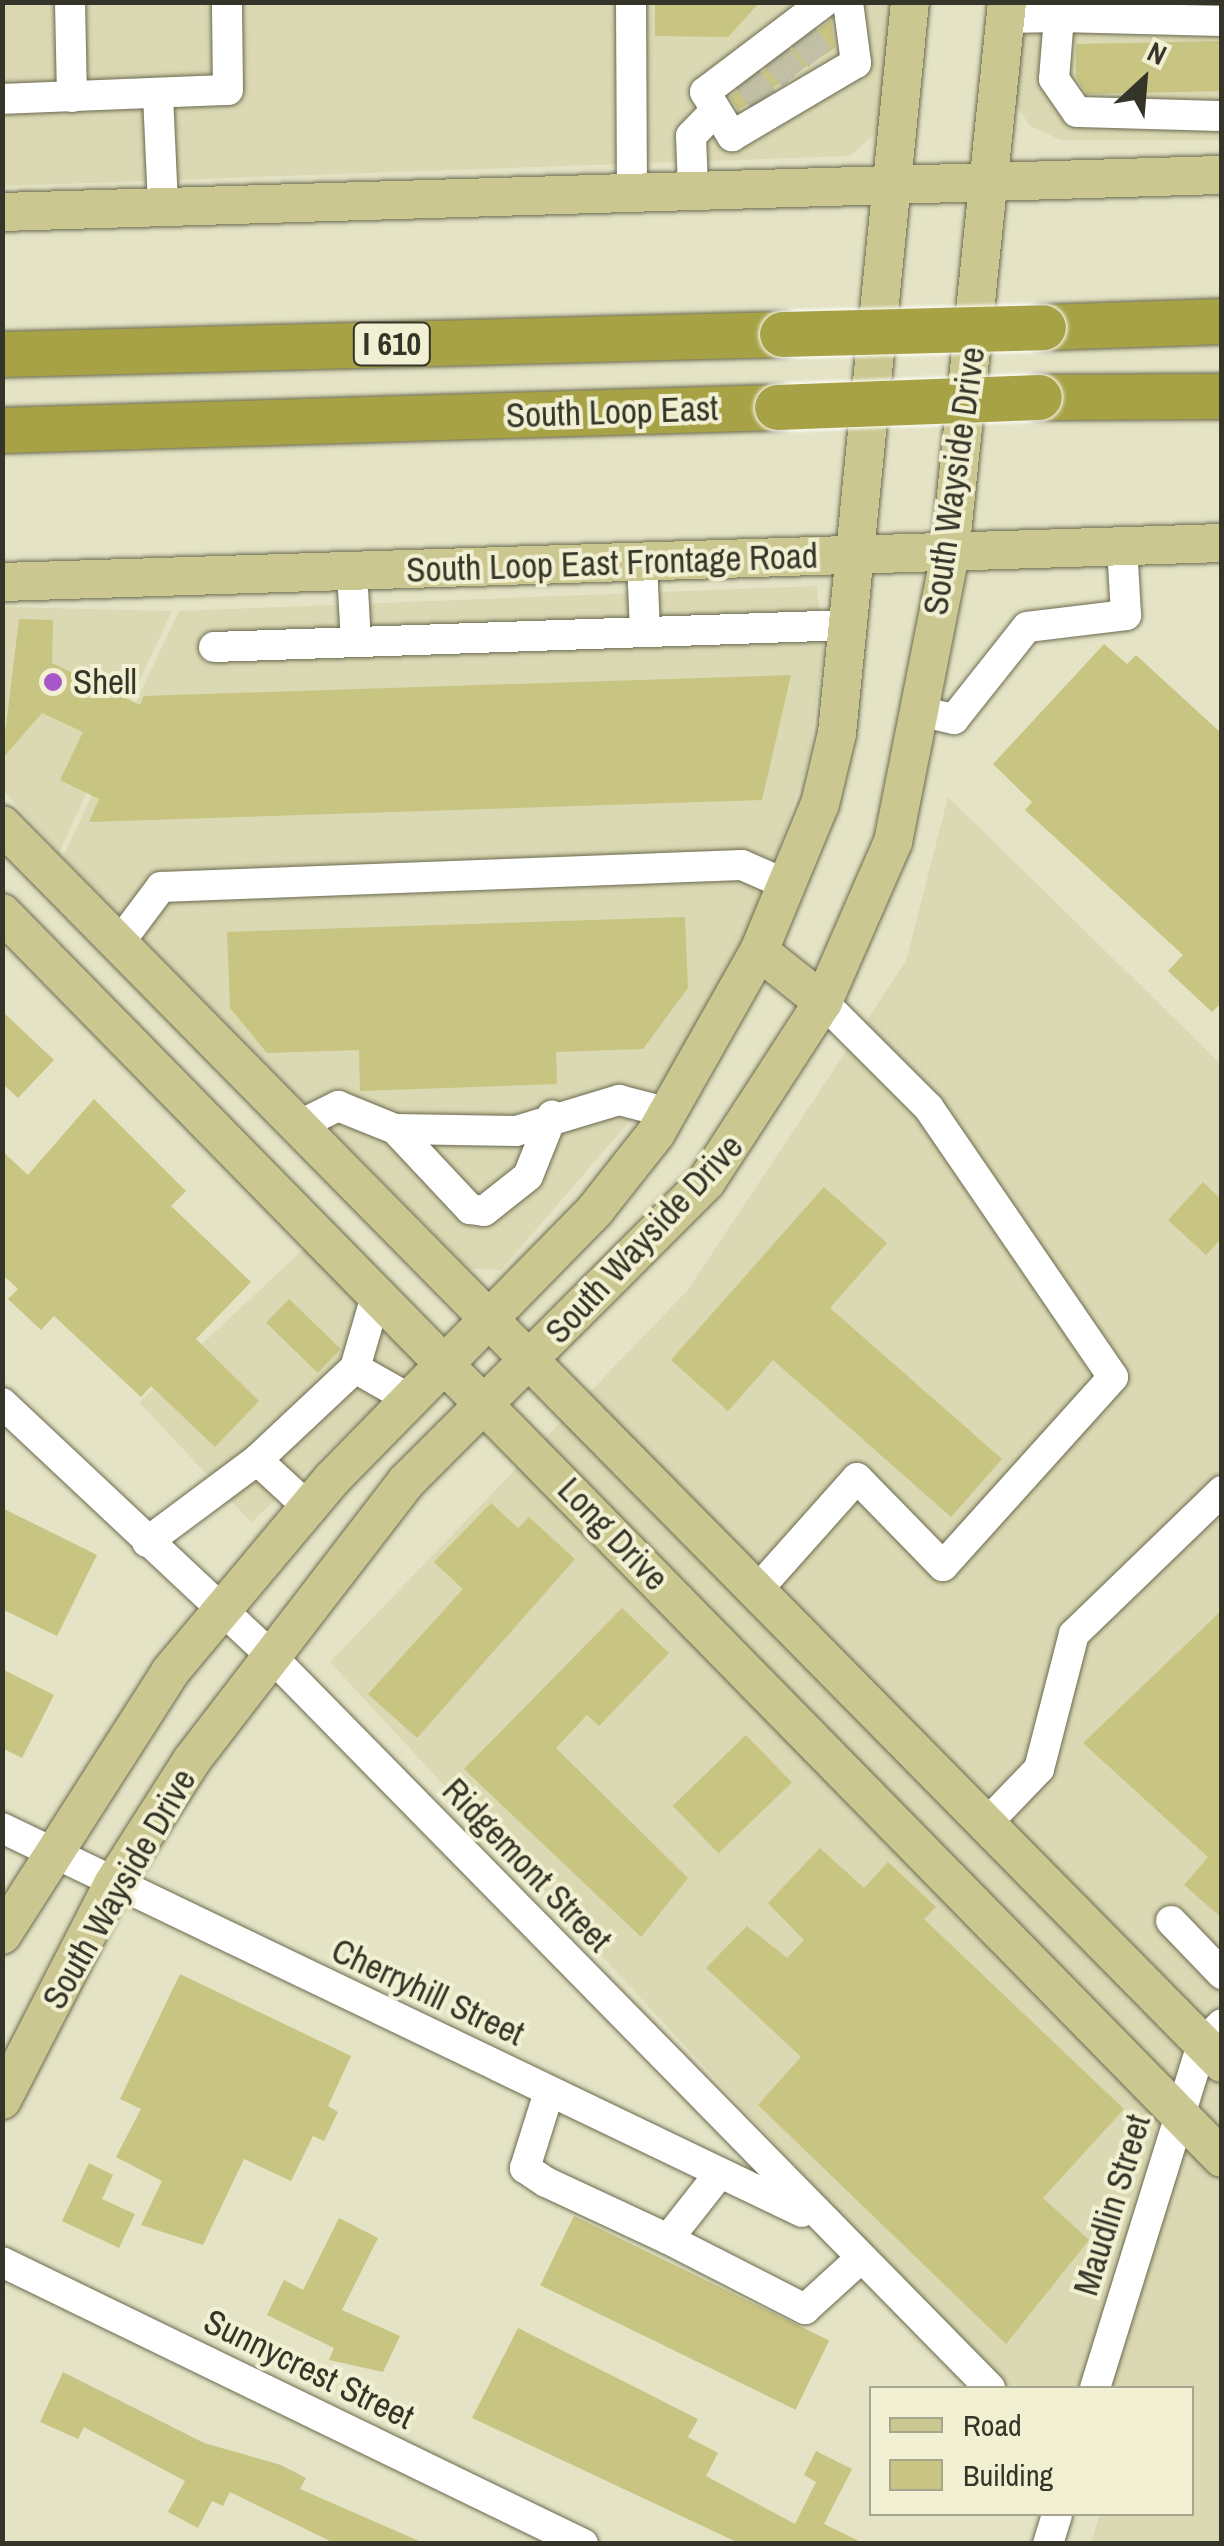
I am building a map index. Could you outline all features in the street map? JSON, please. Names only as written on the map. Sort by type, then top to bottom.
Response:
[{"type":"highway","name":"South Loop East","points":[[2,354],[1222,322]]},
{"type":"highway","name":"South Loop East","points":[[2,430],[1039,397],[1222,396]]},
{"type":"main road","name":"South Wayside Drive","points":[[2,1935],[123,1738],[220,1612],[406,1397],[446,1362],[596,1209],[668,1113],[759,951],[788,886],[837,734],[861,556],[888,183],[910,2]]},
{"type":"main road","name":"South Wayside Drive","points":[[2,2100],[113,1884],[271,1656],[406,1482],[706,1182],[765,1104],[822,1002],[893,842],[950,553],[991,180],[1004,14]]},
{"type":"main road","points":[[2,212],[693,188],[1222,175]]},
{"type":"main road","name":"South Loop East Frontage Road","points":[[2,582],[1222,542]]},
{"type":"main road","name":"Long Drive","points":[[2,825],[987,1823],[1215,2044]]},
{"type":"main road","name":"Long Drive","points":[[2,912],[1222,2158]]},
{"type":"main road","points":[[759,951],[822,1002]]},
{"type":"main road","points":[[213,1127],[256,1084]]},
{"type":"main road","points":[[709,1631],[759,1588]]},
{"type":"main road","points":[[937,1866],[987,1823]]},
{"type":"street","points":[[70,2],[72,97]]},
{"type":"street","points":[[2,99],[228,90],[227,2]]},
{"type":"street","points":[[631,2],[632,190]]},
{"type":"street","points":[[824,2],[772,50],[705,92],[732,136],[838,66],[848,2]]},
{"type":"street","points":[[1060,10],[1054,79],[1064,105],[1222,116]]},
{"type":"street","points":[[1004,14],[1060,10],[1222,21]]},
{"type":"street","points":[[838,66],[900,85]]},
{"type":"street","points":[[158,95],[162,207]]},
{"type":"street","points":[[693,188],[691,136],[714,112]]},
{"type":"street","points":[[919,711],[954,719],[1027,627],[1126,615],[1122,546]]},
{"type":"street","points":[[642,562],[646,632]]},
{"type":"street","points":[[352,571],[356,642]]},
{"type":"street","points":[[214,647],[850,624]]},
{"type":"street","points":[[119,942],[161,887],[742,865],[788,886]]},
{"type":"street","points":[[759,1588],[857,1478],[942,1566],[1113,1377],[928,1108],[822,1002]]},
{"type":"street","points":[[298,1126],[338,1106],[394,1129],[516,1131],[552,1116],[618,1100],[668,1113]]},
{"type":"street","points":[[394,1129],[470,1210],[484,1212],[528,1176],[552,1116]]},
{"type":"street","points":[[147,1542],[257,1460],[355,1368],[377,1293]]},
{"type":"street","points":[[355,1368],[406,1397]]},
{"type":"street","name":"Ridgemont Street","points":[[2,1403],[271,1656],[822,2222],[988,2386]]},
{"type":"street","points":[[257,1460],[308,1508]]},
{"type":"street","points":[[987,1823],[1039,1769],[1074,1634],[1222,1491]]},
{"type":"street","name":"Cherryhill Street","points":[[2,1828],[822,2222]]},
{"type":"street","points":[[1171,1920],[1222,1974]]},
{"type":"street","name":"Maudlin Street","points":[[1096,2386],[1178,2114],[1215,2044]]},
{"type":"street","points":[[549,2092],[524,2168],[805,2309],[860,2259]]},
{"type":"street","points":[[668,2239],[720,2173]]},
{"type":"street","name":"Sunnycrest Street","points":[[2,2262],[584,2544]]},
{"type":"street","points":[[1048,2544],[1056,2516]]},
{"type":"shaded area","points":[[2,3],[897,3],[883,127],[850,156],[3,186]]},
{"type":"shaded area","points":[[1023,3],[1221,3],[1221,140],[1061,140],[1030,126],[1015,103]]},
{"type":"shaded area","points":[[817,586],[823,653],[809,756],[757,915],[678,1065],[501,1270],[469,1269],[63,857],[179,611]]},
{"type":"shaded area","points":[[3,607],[172,611],[59,852],[3,790]]},
{"type":"shaded area","points":[[948,797],[1221,1064],[1221,2543],[1091,2543],[1099,2516],[1194,2516],[1194,2386],[999,2386],[330,1662],[687,1291],[906,961]]},
{"type":"shaded area","points":[[309,1244],[421,1364],[251,1522],[139,1402]]},
{"type":"building","points":[[655,2],[760,2],[728,37],[655,36]]},
{"type":"building","points":[[831,20],[835,48],[738,110],[730,97]]},
{"type":"building","points":[[1222,41],[1222,91],[1087,94],[1076,77],[1076,44]]},
{"type":"building","points":[[19,619],[53,620],[52,663],[140,705],[144,696],[791,675],[762,800],[89,822],[99,799],[60,780],[83,732],[42,713],[2,759]]},
{"type":"building","points":[[1104,644],[1127,664],[1136,655],[1222,734],[1222,1002],[1212,1012],[1168,971],[1183,955],[1025,810],[1032,802],[993,764]]},
{"type":"building","points":[[685,917],[688,988],[643,1049],[556,1052],[557,1084],[360,1091],[359,1050],[267,1053],[230,1008],[227,932]]},
{"type":"building","points":[[2,1011],[54,1060],[18,1098],[2,1083]]},
{"type":"building","points":[[94,1099],[186,1191],[171,1206],[251,1282],[196,1339],[259,1401],[215,1447],[151,1386],[141,1397],[54,1316],[41,1330],[8,1299],[18,1289],[2,1274],[2,1151],[28,1175]]},
{"type":"building","points":[[1203,1182],[1222,1200],[1222,1238],[1206,1255],[1168,1220]]},
{"type":"building","points":[[824,1187],[887,1243],[830,1308],[1002,1459],[951,1517],[773,1360],[728,1411],[671,1360]]},
{"type":"building","points":[[289,1299],[341,1349],[318,1373],[266,1323]]},
{"type":"building","points":[[491,1503],[518,1528],[529,1517],[575,1559],[417,1738],[368,1694],[463,1589],[434,1562]]},
{"type":"building","points":[[2,1508],[97,1555],[57,1636],[2,1609]]},
{"type":"building","points":[[622,1608],[669,1653],[599,1726],[587,1715],[556,1748],[688,1878],[641,1937],[464,1769]]},
{"type":"building","points":[[1222,1610],[1222,1918],[1184,1885],[1208,1857],[1083,1743]]},
{"type":"building","points":[[2,1669],[54,1695],[22,1758],[2,1748]]},
{"type":"building","points":[[746,1735],[792,1782],[718,1853],[673,1806]]},
{"type":"building","points":[[820,1848],[864,1888],[888,1862],[936,1907],[924,1919],[1124,2109],[1043,2198],[1089,2240],[1006,2344],[758,2105],[801,2057],[706,1968],[747,1926],[787,1958],[804,1940],[768,1903]]},
{"type":"building","points":[[180,1974],[351,2056],[328,2106],[338,2112],[324,2141],[313,2136],[291,2181],[244,2159],[203,2245],[141,2225],[162,2181],[116,2157],[141,2109],[120,2099]]},
{"type":"building","points":[[89,2163],[113,2175],[102,2199],[135,2214],[119,2248],[62,2221]]},
{"type":"building","points":[[574,2216],[829,2340],[796,2410],[540,2285]]},
{"type":"building","points":[[339,2218],[378,2238],[342,2310],[400,2336],[383,2372],[329,2360],[334,2348],[267,2315],[284,2280],[303,2290]]},
{"type":"building","points":[[518,2328],[698,2419],[688,2437],[718,2453],[706,2476],[795,2524],[816,2482],[804,2475],[816,2451],[852,2469],[824,2524],[865,2544],[741,2544],[472,2418]]},
{"type":"building","points":[[63,2372],[204,2443],[281,2465],[306,2478],[300,2489],[426,2544],[336,2544],[230,2492],[223,2506],[212,2501],[198,2528],[168,2512],[185,2481],[84,2427],[78,2439],[40,2422]]},
{"type":"tunnel","points":[[801,34],[821,59]]},
{"type":"tunnel","points":[[774,54],[795,79]]},
{"type":"tunnel","points":[[745,76],[765,102]]},
{"type":"place","name":"Shell","points":[[53,682]]}]
